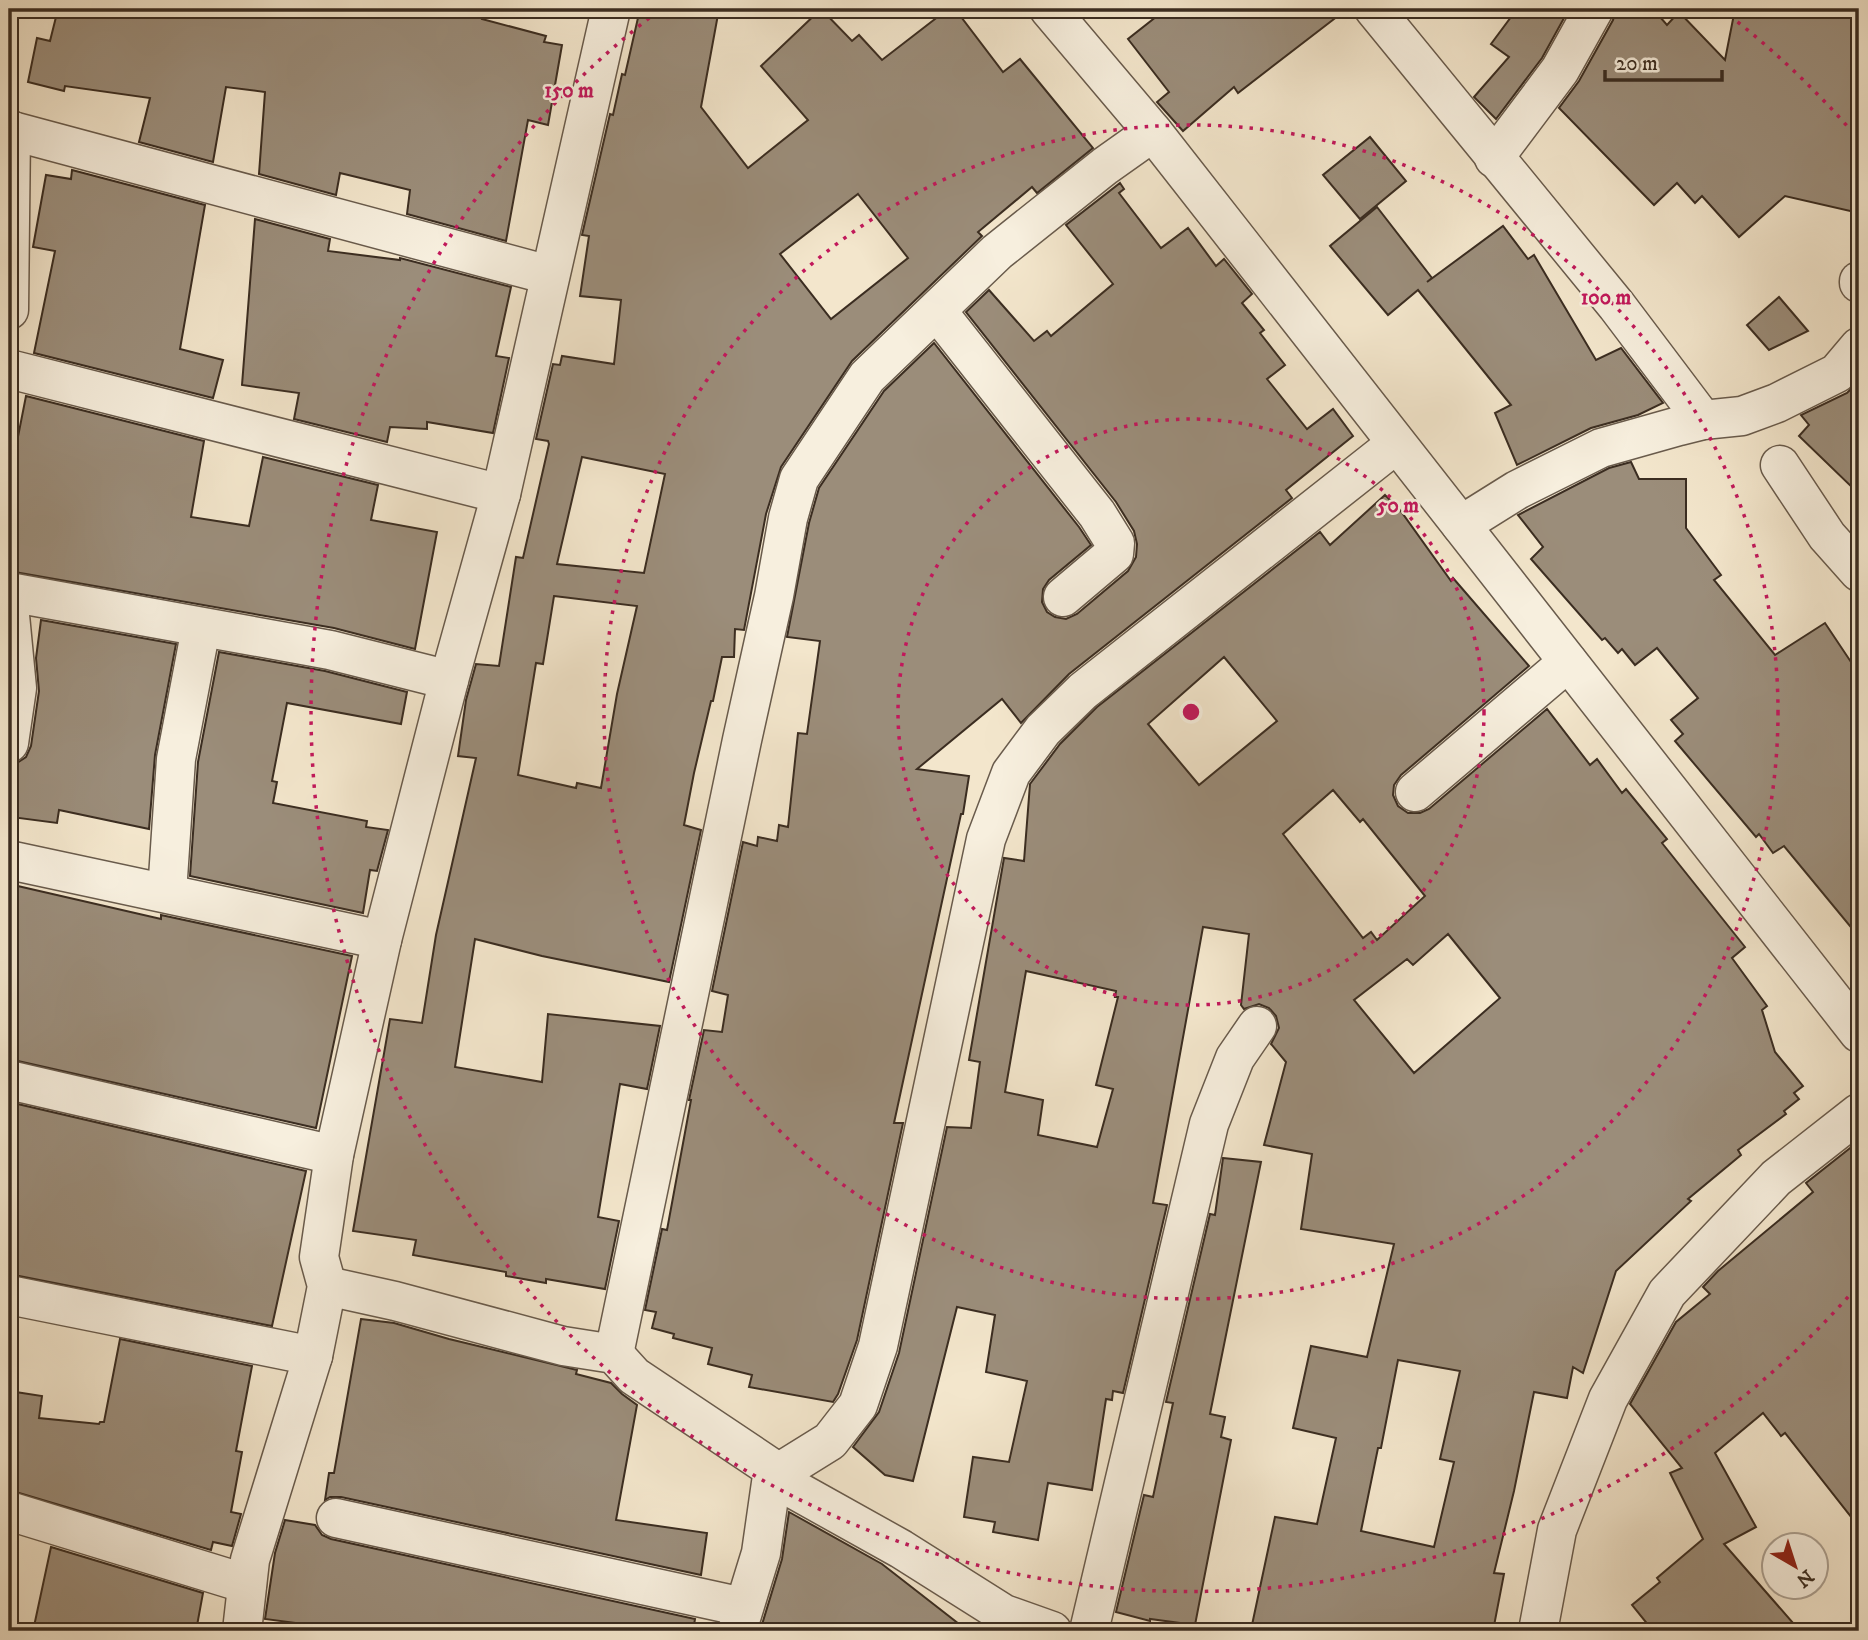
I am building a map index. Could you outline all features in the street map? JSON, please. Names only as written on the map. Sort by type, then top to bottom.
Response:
[{"type":"street","points":[[242,1631],[250,1560],[313,1356],[327,1286],[319,1257],[334,1155],[382,940],[500,494],[611,9]]},
{"type":"street","points":[[1049,9],[1153,132],[1859,1033]]},
{"type":"street","points":[[1374,9],[1617,306],[1703,420]]},
{"type":"street","points":[[1494,158],[1560,70],[1594,9]]},
{"type":"street","points":[[9,310],[10,130],[549,275]]},
{"type":"street","points":[[614,1354],[788,519],[799,479],[867,377],[997,252],[1105,166],[1153,132]]},
{"type":"street","points":[[937,311],[1097,514],[1115,543],[1114,554],[1063,597]]},
{"type":"street","points":[[1461,525],[1517,489],[1601,448],[1703,420],[1742,416],[1777,403],[1837,373],[1859,347]]},
{"type":"street","points":[[9,369],[500,494]]},
{"type":"street","points":[[772,1477],[830,1441],[858,1405],[874,1358],[906,1221],[986,839],[1011,773],[1043,730],[1083,691],[1396,444]]},
{"type":"street","points":[[1780,466],[1827,536],[1859,572]]},
{"type":"street","points":[[9,592],[330,650],[449,680]]},
{"type":"street","points":[[9,605],[17,688],[9,743]]},
{"type":"street","points":[[167,893],[176,759],[201,628]]},
{"type":"street","points":[[1415,792],[1568,662]]},
{"type":"street","points":[[9,860],[382,940]]},
{"type":"street","points":[[1089,1631],[1209,1124],[1235,1058],[1257,1026]]},
{"type":"street","points":[[9,1080],[334,1155]]},
{"type":"street","points":[[1538,1631],[1557,1530],[1608,1399],[1667,1293],[1776,1178],[1859,1113]]},
{"type":"street","points":[[327,1286],[395,1301],[563,1346],[614,1354],[634,1376],[773,1469],[761,1553],[740,1619],[336,1518]]},
{"type":"street","points":[[9,1295],[313,1356]]},
{"type":"street","points":[[772,1477],[901,1549],[1004,1614],[1052,1631]]},
{"type":"street","points":[[9,1511],[247,1584]]},
{"type":"building","points":[[58,9],[403,9],[441,16],[443,9],[484,9],[482,19],[546,36],[544,42],[562,45],[548,125],[528,120],[506,241],[407,214],[410,190],[340,173],[336,195],[259,174],[265,92],[226,87],[213,162],[139,142],[150,98],[65,86],[64,91],[28,82],[37,38],[50,41]]},
{"type":"building","points":[[640,9],[719,9],[701,107],[748,168],[808,120],[761,66],[821,9],[852,41],[859,35],[882,60],[948,9],[955,9],[1003,72],[1020,59],[1093,148],[1037,193],[1032,187],[978,232],[982,236],[852,361],[781,467],[766,514],[744,630],[735,629],[734,657],[722,657],[694,773],[684,825],[701,830],[669,982],[475,939],[455,1067],[542,1082],[548,1014],[660,1026],[647,1089],[620,1084],[598,1217],[619,1221],[605,1289],[546,1279],[546,1283],[506,1276],[506,1272],[413,1255],[416,1240],[353,1231],[390,1019],[422,1023],[436,935],[476,758],[458,756],[466,700],[476,664],[499,666],[516,557],[523,558],[549,444],[548,441],[536,439],[553,364],[560,365],[562,356],[614,364],[621,300],[580,296],[589,236],[582,235],[610,114],[613,115],[622,74],[625,75]],"holes":[[[858,194],[908,258],[831,319],[780,254]],[[582,457],[665,474],[644,573],[557,564]],[[554,596],[637,606],[617,694],[601,788],[577,783],[576,788],[518,775],[536,663],[543,664]]]},
{"type":"building","points":[[1166,9],[1347,9],[1238,93],[1234,87],[1183,131],[1157,102],[1169,92],[1128,39]]},
{"type":"building","points":[[1517,9],[1569,9],[1542,58],[1496,119],[1474,97],[1509,57],[1491,44]]},
{"type":"building","points":[[1616,9],[1653,9],[1667,25],[1679,12],[1725,60],[1735,9],[1859,9],[1859,213],[1785,196],[1739,237],[1702,196],[1695,203],[1677,183],[1654,205],[1559,108],[1579,81],[1613,20]]},
{"type":"building","points":[[1370,137],[1406,181],[1360,219],[1323,175]]},
{"type":"building","points":[[72,170],[205,205],[180,349],[223,360],[213,398],[34,353],[55,251],[33,247],[46,175],[71,179]]},
{"type":"building","points":[[1120,183],[1124,189],[1119,193],[1161,248],[1188,228],[1216,266],[1224,259],[1252,294],[1242,303],[1264,330],[1260,333],[1285,365],[1267,379],[1307,429],[1333,409],[1353,436],[1286,490],[1292,498],[1069,674],[1021,723],[1002,699],[917,769],[969,776],[963,814],[894,1123],[903,1123],[857,1340],[833,1402],[749,1387],[752,1375],[708,1364],[712,1348],[673,1338],[674,1334],[652,1328],[656,1312],[645,1310],[662,1229],[667,1230],[704,1030],[722,1032],[728,995],[712,991],[743,842],[757,846],[758,837],[777,841],[779,825],[788,827],[798,733],[807,734],[820,641],[787,637],[809,523],[819,488],[884,391],[934,343],[1091,545],[1049,580],[1043,589],[1042,602],[1047,612],[1066,619],[1077,614],[1128,571],[1136,557],[1137,544],[1134,531],[1116,502],[966,312],[989,290],[1034,341],[1047,331],[1051,336],[1113,284],[1066,225]]},
{"type":"building","points":[[1377,207],[1432,278],[1427,282],[1503,226],[1528,259],[1534,255],[1596,360],[1621,348],[1663,403],[1638,415],[1591,428],[1517,465],[1495,413],[1511,405],[1418,290],[1388,315],[1330,246]]},
{"type":"building","points":[[255,219],[330,239],[328,251],[400,258],[511,287],[496,356],[509,358],[493,433],[427,422],[427,429],[390,427],[387,442],[294,419],[299,393],[242,385]]},
{"type":"building","points":[[1779,297],[1808,331],[1769,350],[1747,325]]},
{"type":"building","points":[[1856,384],[1859,387],[1859,494],[1799,436],[1809,425],[1801,415],[1847,393]]},
{"type":"building","points":[[26,396],[204,441],[191,517],[249,526],[263,457],[378,485],[371,520],[437,532],[415,649],[334,628],[9,571],[9,446],[16,447]]},
{"type":"building","points":[[1631,462],[1639,479],[1686,479],[1686,528],[1721,575],[1714,580],[1775,655],[1825,623],[1859,674],[1859,937],[1784,846],[1773,853],[1759,834],[1756,837],[1675,741],[1683,734],[1671,720],[1698,698],[1657,648],[1635,665],[1622,649],[1618,653],[1605,638],[1602,640],[1531,559],[1543,547],[1518,515],[1609,468]]},
{"type":"building","points":[[1385,495],[1400,510],[1451,581],[1453,578],[1529,666],[1401,775],[1394,785],[1393,795],[1398,806],[1408,813],[1420,813],[1429,809],[1547,709],[1590,765],[1597,759],[1622,793],[1626,789],[1667,839],[1662,843],[1745,947],[1732,958],[1767,1006],[1762,1010],[1775,1052],[1803,1086],[1794,1093],[1799,1099],[1784,1111],[1786,1114],[1738,1150],[1741,1155],[1688,1199],[1691,1201],[1616,1271],[1583,1373],[1573,1367],[1567,1398],[1534,1392],[1494,1573],[1504,1574],[1493,1631],[1282,1631],[1252,1625],[1275,1517],[1317,1524],[1336,1438],[1293,1428],[1311,1346],[1367,1357],[1394,1244],[1301,1229],[1312,1154],[1264,1145],[1286,1062],[1271,1044],[1279,1028],[1276,1016],[1269,1008],[1259,1004],[1244,1009],[1241,1005],[1249,934],[1203,927],[1153,1203],[1167,1205],[1123,1393],[1113,1391],[1112,1400],[1106,1399],[1092,1490],[1048,1483],[1038,1540],[993,1532],[995,1522],[964,1517],[973,1457],[1009,1462],[1027,1381],[986,1372],[995,1315],[957,1307],[913,1481],[885,1475],[853,1447],[879,1412],[899,1353],[947,1127],[971,1128],[980,1062],[969,1060],[1004,858],[1024,861],[1030,784],[1060,744],[1097,707],[1320,532],[1330,545]],"holes":[[[1224,657],[1277,721],[1199,785],[1148,724]],[[1333,790],[1360,822],[1363,819],[1425,896],[1377,940],[1371,932],[1363,938],[1283,834]],[[1448,934],[1500,998],[1414,1073],[1354,1000],[1407,959],[1413,965]],[[1026,971],[1116,991],[1115,997],[1118,997],[1096,1085],[1113,1089],[1097,1147],[1038,1135],[1043,1100],[1005,1092]],[[1398,1360],[1460,1371],[1440,1459],[1454,1462],[1434,1547],[1361,1531],[1378,1448],[1381,1448]]]},
{"type":"building","points":[[41,620],[176,644],[155,755],[149,829],[59,810],[57,823],[11,817],[17,763],[26,757],[31,746],[39,691],[36,658]]},
{"type":"building","points":[[219,652],[325,671],[407,692],[401,724],[287,703],[272,781],[277,782],[273,803],[367,821],[366,827],[388,830],[377,871],[370,870],[363,913],[190,876],[198,762]]},
{"type":"building","points":[[9,884],[161,919],[161,915],[352,956],[316,1128],[9,1059]]},
{"type":"building","points":[[9,1102],[306,1171],[272,1326],[9,1274]]},
{"type":"building","points":[[1859,1141],[1859,1527],[1785,1433],[1781,1436],[1763,1413],[1715,1453],[1756,1527],[1724,1544],[1759,1584],[1759,1602],[1775,1602],[1800,1631],[1653,1631],[1632,1605],[1660,1582],[1657,1578],[1703,1539],[1670,1473],[1682,1468],[1630,1404],[1676,1322],[1710,1294],[1703,1287],[1718,1271],[1813,1192],[1806,1183]]},
{"type":"building","points":[[1223,1158],[1261,1162],[1210,1414],[1225,1417],[1221,1437],[1231,1440],[1195,1625],[1150,1621],[1116,1612],[1144,1495],[1153,1497],[1173,1403],[1166,1402],[1210,1214],[1215,1215]]},
{"type":"building","points":[[361,1319],[394,1323],[577,1370],[576,1374],[611,1383],[637,1405],[616,1520],[707,1533],[701,1575],[341,1497],[325,1500],[329,1473],[334,1473]]},
{"type":"building","points":[[120,1339],[252,1366],[236,1451],[242,1452],[231,1512],[241,1514],[232,1546],[213,1542],[211,1550],[9,1490],[9,1391],[42,1396],[39,1418],[99,1424],[104,1422]]},
{"type":"building","points":[[789,1512],[882,1564],[968,1631],[760,1631],[782,1559]]},
{"type":"building","points":[[285,1520],[315,1525],[322,1535],[331,1539],[695,1619],[693,1631],[303,1631],[304,1624],[265,1619],[275,1553]]},
{"type":"building","points":[[51,1547],[203,1593],[196,1631],[33,1631]]}]
